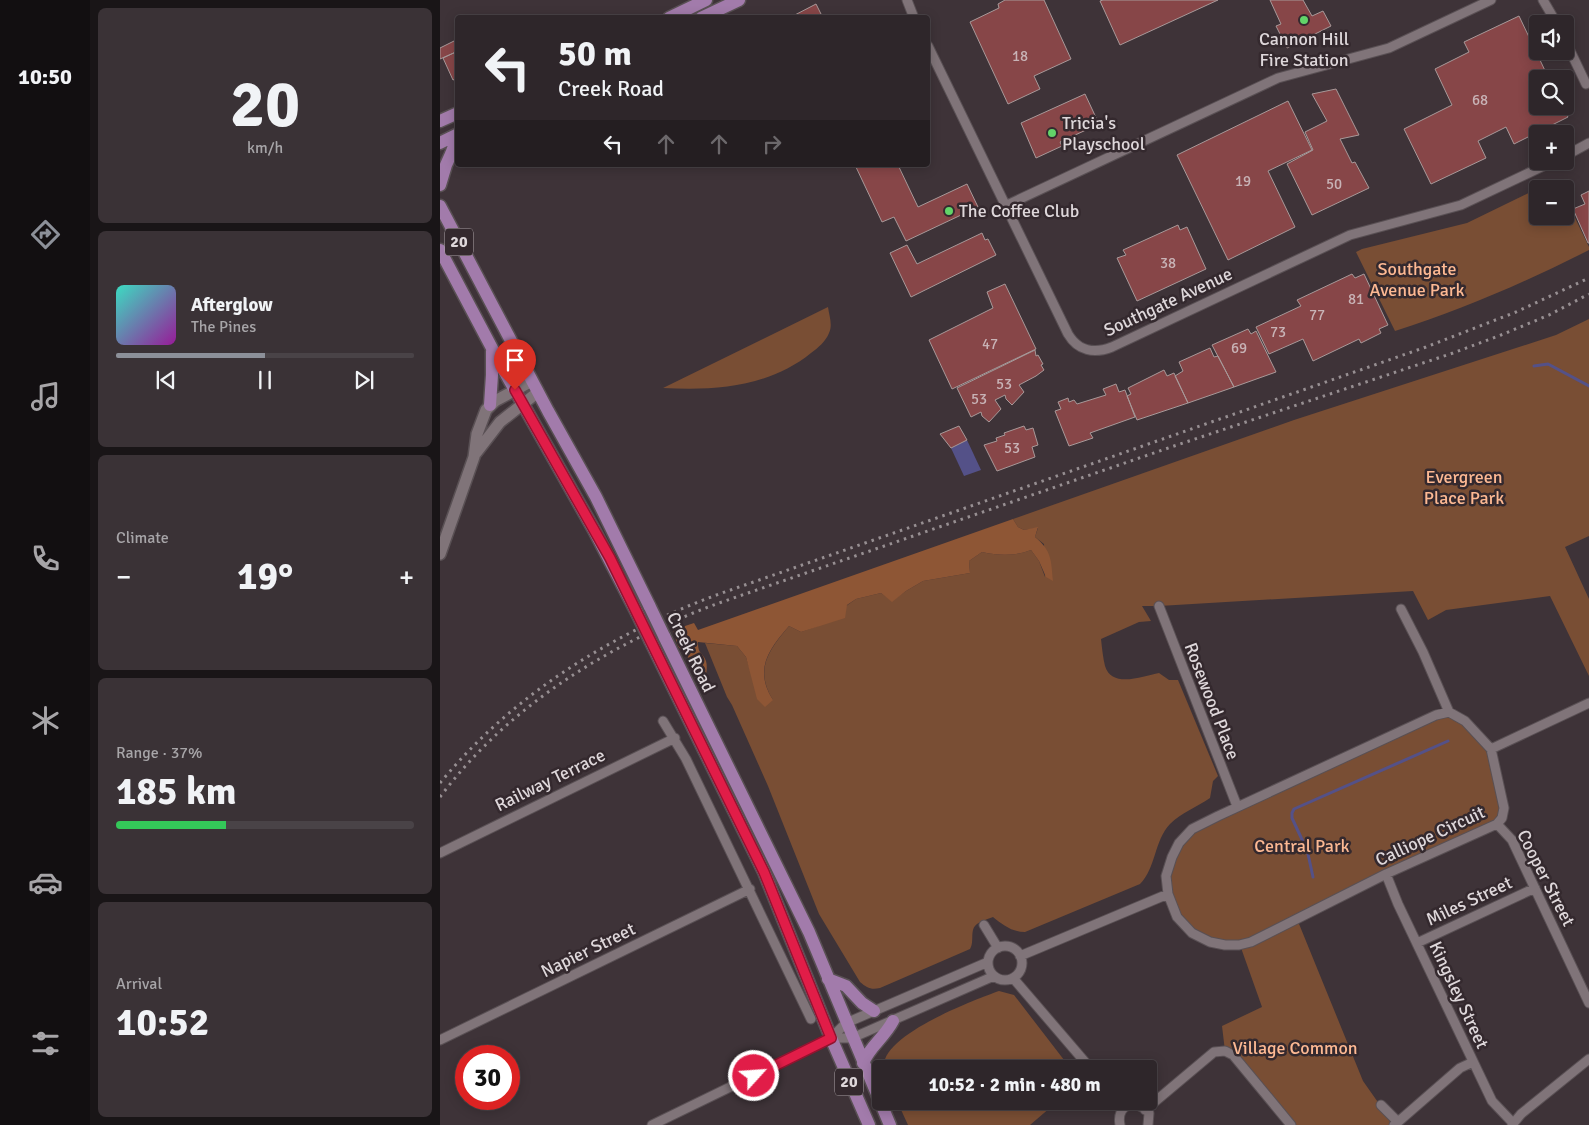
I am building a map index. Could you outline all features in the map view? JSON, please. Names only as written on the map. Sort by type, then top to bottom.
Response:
[{"type":"main road","points":[[675,15],[706,0]]},
{"type":"main road","points":[[707,15],[739,0]]},
{"type":"main road","points":[[440,143],[455,136]]},
{"type":"main road","points":[[440,185],[455,144]]},
{"type":"main road","name":"Creek Road","points":[[440,206],[538,392],[596,497],[650,607],[809,932],[890,1125]]},
{"type":"main road","name":"Creek Road","points":[[440,250],[522,403],[594,530],[637,613],[764,872],[831,1038],[869,1125]]},
{"type":"main road","points":[[490,405],[492,348]]},
{"type":"main road","points":[[828,978],[846,986],[856,998],[874,1011]]},
{"type":"main road","points":[[863,1063],[869,1050],[887,1033],[893,1021]]},
{"type":"street","points":[[907,0],[913,15]]},
{"type":"street","points":[[1005,206],[1278,78],[1389,48],[1491,0]]},
{"type":"street","points":[[1543,0],[1552,15]]},
{"type":"street","name":"Southgate Avenue","points":[[930,50],[1068,334],[1082,348],[1097,351],[1112,347],[1346,237],[1369,229],[1452,209],[1535,170]]},
{"type":"street","points":[[1574,58],[1588,86]]},
{"type":"street","points":[[1574,151],[1589,143]]},
{"type":"street","points":[[440,554],[474,457],[477,434],[484,415],[490,405],[532,380]]},
{"type":"street","points":[[474,457],[500,422],[538,392]]},
{"type":"street","name":"Rosewood Place","points":[[1159,606],[1237,806]]},
{"type":"street","points":[[1402,609],[1449,712],[1465,721],[1491,749],[1589,703]]},
{"type":"street","name":"Calliope Circuit","points":[[1449,712],[1436,715],[1237,806],[1192,829],[1179,843],[1166,876],[1168,894],[1177,917],[1192,933],[1210,942],[1225,945],[1239,945],[1251,942],[1386,874],[1497,824],[1502,818],[1504,808],[1491,749]]},
{"type":"street","points":[[663,721],[675,738],[750,889],[811,1019]]},
{"type":"street","name":"Railway Terrace","points":[[440,853],[675,738]]},
{"type":"street","name":"Cooper Street","points":[[1497,824],[1512,840],[1589,1003]]},
{"type":"street","name":"Kingsley Street","points":[[1386,874],[1492,1101],[1512,1124]]},
{"type":"street","name":"Miles Street","points":[[1418,943],[1535,888]]},
{"type":"street","name":"Napier Street","points":[[440,1040],[750,889]]},
{"type":"street","points":[[1020,956],[1168,894]]},
{"type":"street","points":[[984,925],[998,948]]},
{"type":"street","points":[[998,948],[1013,949],[1020,956],[1021,966],[1017,975],[1013,978],[1003,980],[990,972],[988,962],[991,954],[998,948]]},
{"type":"street","points":[[652,1125],[831,1038],[846,1023],[988,962]]},
{"type":"street","points":[[831,1038],[852,1038],[994,976]]},
{"type":"street","points":[[1013,978],[1083,1060]]},
{"type":"street","points":[[1157,1100],[1214,1052],[1225,1051],[1233,1055],[1291,1125]]},
{"type":"street","points":[[1512,1124],[1589,1059]]},
{"type":"street","points":[[1381,1105],[1396,1123],[1460,1068],[1473,1062]]},
{"type":"street","points":[[1120,1125],[1121,1110]]},
{"type":"street","points":[[1145,1110],[1150,1118],[1148,1125]]},
{"type":"green space","name":"Southgate Avenue Park","points":[[1529,193],[1529,225],[1574,225],[1574,216],[1589,250],[1494,295],[1395,331],[1356,252],[1467,223]]},
{"type":"green space","points":[[828,307],[831,327],[824,342],[795,364],[777,373],[759,380],[722,387],[702,389],[663,388]]},
{"type":"green space","name":"Evergreen Place Park","points":[[1589,319],[1589,536],[1565,547],[1589,599],[1589,676],[1550,596],[1446,610],[1428,620],[1413,591],[1142,606],[1151,621],[1139,622],[1101,639],[1105,666],[1109,673],[1121,679],[1137,678],[1159,673],[1169,680],[1178,680],[1218,776],[1213,781],[1210,798],[1184,813],[1170,824],[1161,838],[1145,878],[1140,884],[1025,932],[1012,929],[993,917],[975,926],[970,949],[880,988],[869,988],[860,982],[819,914],[768,786],[727,697],[705,643],[737,646],[746,657],[752,676],[773,700],[767,689],[764,669],[766,660],[775,643],[789,626],[801,632],[818,626],[856,599],[881,593],[892,601],[923,581],[970,573],[969,561],[982,552],[1007,555],[1031,550],[1039,561],[1045,577],[1044,544],[1035,537],[1038,528],[1024,530],[1018,527],[1013,519],[1294,420],[1556,335]]},
{"type":"green space","name":"Central Park","points":[[1449,712],[1491,749],[1502,818],[1297,919],[1363,1081],[1394,1125],[1291,1125],[1225,1051],[1222,1026],[1262,1007],[1240,945],[1192,933],[1168,894],[1169,867],[1192,829]]},
{"type":"green space","points":[[999,991],[1014,995],[1064,1060],[886,1060],[896,1044],[911,1032],[970,1002]]},
{"type":"green space","points":[[901,1110],[1048,1110],[1030,1125],[908,1125]]},
{"type":"shaded area","points":[[967,440],[981,470],[964,476],[951,448]]},
{"type":"shaded area","points":[[1013,519],[1018,527],[1024,530],[1038,527],[1035,537],[1045,547],[1050,556],[1053,581],[1046,577],[1039,561],[1031,550],[1007,555],[982,552],[969,561],[970,573],[923,581],[892,602],[881,593],[856,599],[847,605],[845,618],[801,632],[789,626],[775,643],[766,661],[765,679],[767,689],[773,700],[765,707],[757,699],[746,657],[737,646],[698,642],[699,651],[707,664],[705,680],[702,685],[696,680],[691,661],[678,646],[673,630],[694,623],[698,630]]},
{"type":"building","points":[[1005,0],[1044,0],[1071,59],[1034,76],[1040,89],[1008,104],[970,22],[999,8],[998,4]]},
{"type":"building","points":[[1218,0],[1120,45],[1100,1]]},
{"type":"building","name":"Cannon Hill Fire Station","points":[[1270,0],[1303,0],[1312,16],[1323,11],[1331,26],[1287,48],[1276,26],[1281,24]]},
{"type":"building","points":[[816,4],[822,15],[795,15]]},
{"type":"building","points":[[1519,16],[1529,37],[1529,60],[1540,60],[1545,70],[1529,70],[1529,115],[1567,115],[1568,117],[1552,125],[1529,125],[1529,136],[1514,144],[1506,127],[1478,141],[1486,158],[1431,184],[1404,129],[1452,105],[1435,69],[1469,52],[1464,42]]},
{"type":"building","points":[[455,40],[455,52],[440,59],[440,48]]},
{"type":"building","points":[[455,52],[455,79],[453,80],[443,58]]},
{"type":"building","points":[[1336,89],[1359,135],[1340,139],[1352,163],[1355,162],[1369,188],[1312,215],[1287,164],[1313,150],[1305,132],[1327,121],[1312,94]]},
{"type":"building","name":"Tricia's Playschool","points":[[1085,94],[1099,124],[1060,142],[1062,146],[1036,158],[1021,123]]},
{"type":"building","points":[[1288,101],[1312,150],[1268,171],[1295,227],[1228,260],[1177,155]]},
{"type":"building","points":[[856,167],[899,167],[918,207],[967,184],[978,207],[906,241],[894,217],[882,222]]},
{"type":"building","points":[[1589,191],[1589,243],[1574,211],[1574,209],[1585,204],[1581,195]]},
{"type":"building","points":[[1178,225],[1180,230],[1187,227],[1206,269],[1137,301],[1117,258],[1126,255],[1123,250]]},
{"type":"building","points":[[982,233],[985,240],[988,239],[996,255],[911,297],[890,253],[907,245],[917,264]]},
{"type":"building","points":[[1352,274],[1355,278],[1364,274],[1388,325],[1379,329],[1381,333],[1361,343],[1359,339],[1313,361],[1303,339],[1269,354],[1256,327],[1301,306],[1297,300]]},
{"type":"building","points":[[1005,284],[1036,349],[952,389],[929,340],[993,308],[987,292]]},
{"type":"building","points":[[1248,329],[1251,334],[1256,331],[1276,372],[1234,387],[1212,345]]},
{"type":"building","points":[[1210,348],[1214,357],[1218,356],[1234,387],[1188,403],[1175,376],[1183,371],[1179,362]]},
{"type":"building","points":[[1035,350],[1036,356],[1038,355],[1043,364],[1041,365],[1044,370],[1019,385],[1024,392],[1012,405],[1005,395],[995,400],[1001,409],[989,422],[982,416],[981,412],[971,417],[957,388]]},
{"type":"building","points":[[1164,370],[1167,376],[1174,373],[1188,403],[1137,420],[1127,396],[1131,394],[1128,388]]},
{"type":"building","points":[[1116,384],[1119,392],[1125,390],[1135,417],[1090,433],[1093,438],[1069,446],[1055,411],[1061,409],[1058,402],[1068,398],[1069,402],[1074,400],[1077,404],[1106,395],[1103,389]]},
{"type":"building","points":[[959,426],[967,440],[951,448],[940,434]]},
{"type":"building","points":[[1024,426],[1026,430],[1033,428],[1038,445],[1032,447],[1035,457],[997,471],[984,445],[997,441],[996,438],[1005,435],[1004,433]]},
{"type":"waterway","points":[[1534,366],[1548,364],[1589,386]]},
{"type":"waterway","points":[[1305,846],[1292,818],[1294,809],[1448,741]]},
{"type":"waterway","points":[[1308,854],[1313,877]]},
{"type":"railway","points":[[440,783],[500,721],[533,694],[568,669],[643,626],[722,593],[1426,347],[1516,312],[1589,278]]},
{"type":"railway","points":[[440,797],[498,733],[531,705],[565,680],[602,657],[679,619],[719,603],[1177,445],[1453,353],[1549,315],[1589,294]]},
{"type":"place","name":"Cannon Hill Fire Station","points":[[1304,20]]},
{"type":"place","name":"Tricia's Playschool","points":[[1052,133]]},
{"type":"place","name":"The Coffee Club","points":[[949,211]]},
{"type":"route","points":[[515,390],[610,558],[764,872],[831,1038],[754,1076]]},
{"type":"park label","name":"Village Common","points":[[1295,1048]]}]
